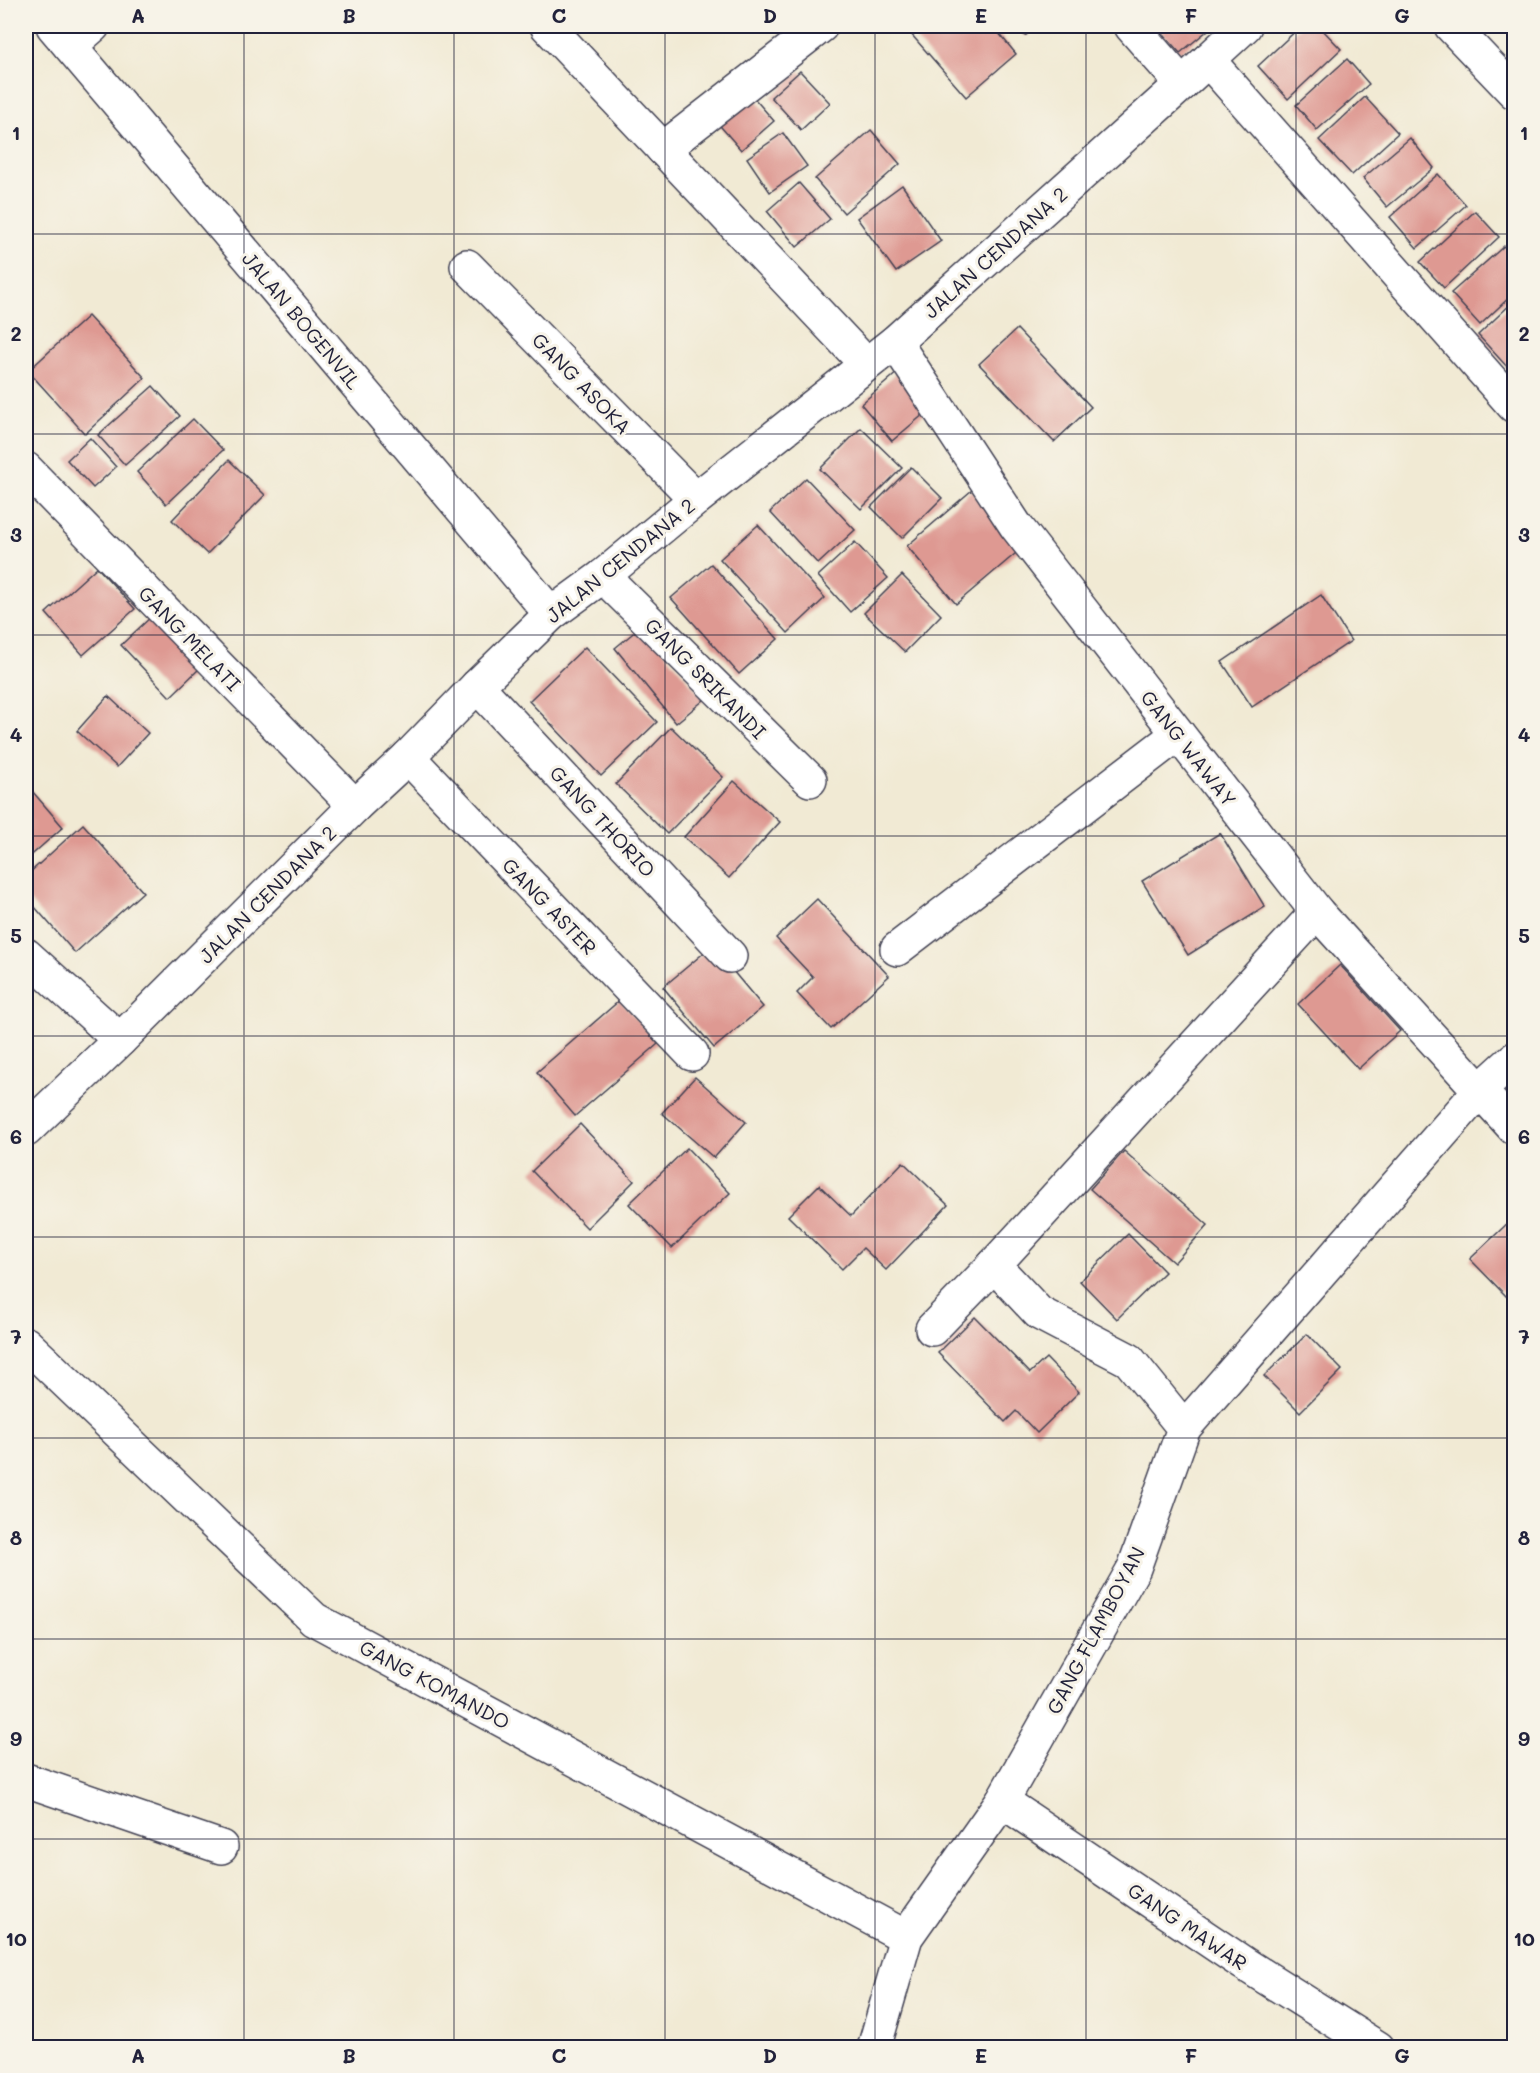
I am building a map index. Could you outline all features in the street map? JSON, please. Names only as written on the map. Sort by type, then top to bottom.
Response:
[{"type":"street","points":[[547,26],[866,363]]},
{"type":"street","points":[[663,148],[821,26]]},
{"type":"street","points":[[1131,26],[1182,84]]},
{"type":"street","name":"JALAN CENDANA 2","points":[[26,1130],[551,614],[603,576],[696,499],[895,342],[1245,26]]},
{"type":"street","points":[[1451,26],[1515,92]]},
{"type":"street","name":"JALAN BOGENVIL","points":[[72,32],[551,614]]},
{"type":"street","points":[[1208,60],[1515,406]]},
{"type":"street","name":"GANG ASOKA","points":[[467,266],[696,499]]},
{"type":"street","name":"GANG WAWAY","points":[[895,342],[1016,526],[1317,912],[1515,1128]]},
{"type":"street","name":"GANG MELATI","points":[[26,469],[355,806]]},
{"type":"street","name":"GANG SRIKANDI","points":[[603,576],[810,780]]},
{"type":"street","name":"GANG THORIO","points":[[477,686],[730,956]]},
{"type":"street","points":[[897,949],[1178,734]]},
{"type":"street","name":"GANG ASTER","points":[[408,757],[692,1054]]},
{"type":"street","points":[[932,1329],[994,1265],[1317,912]]},
{"type":"street","points":[[26,955],[120,1040]]},
{"type":"street","points":[[994,1265],[1039,1313],[1129,1360],[1185,1428],[1481,1089],[1515,1059]]},
{"type":"street","name":"GANG KOMANDO","points":[[26,1344],[314,1619],[906,1937]]},
{"type":"street","name":"GANG FLAMBOYAN","points":[[874,2048],[906,1937],[1002,1801],[1134,1568],[1185,1428]]},
{"type":"street","points":[[26,1780],[221,1847]]},
{"type":"street","name":"GANG MAWAR","points":[[1002,1801],[1243,1963],[1378,2048]]},
{"type":"building","points":[[904,26],[993,26],[1016,54],[966,97]]},
{"type":"building","points":[[1016,26],[1037,26],[1025,36]]},
{"type":"building","points":[[1156,26],[1213,26],[1180,53]]},
{"type":"building","points":[[1301,26],[1319,26],[1341,49],[1288,99],[1258,66]]},
{"type":"building","points":[[1347,59],[1369,84],[1317,130],[1296,105]]},
{"type":"building","points":[[800,71],[830,103],[801,130],[771,97]]},
{"type":"building","points":[[748,91],[774,121],[741,150],[715,120]]},
{"type":"building","points":[[1365,97],[1398,133],[1352,175],[1319,140]]},
{"type":"building","points":[[871,130],[900,164],[844,213],[815,179]]},
{"type":"building","points":[[783,133],[807,166],[770,192],[747,158]]},
{"type":"building","points":[[1410,138],[1434,168],[1387,207],[1363,178]]},
{"type":"building","points":[[1438,174],[1466,205],[1417,248],[1390,217]]},
{"type":"building","points":[[799,183],[830,219],[797,247],[767,211]]},
{"type":"building","points":[[902,185],[941,241],[896,272],[857,218]]},
{"type":"building","points":[[1475,211],[1499,237],[1444,288],[1420,262]]},
{"type":"building","points":[[1504,246],[1514,257],[1514,293],[1480,325],[1451,293]]},
{"type":"building","points":[[1514,301],[1514,364],[1509,369],[1478,335]]},
{"type":"building","points":[[88,316],[145,378],[85,434],[28,371]]},
{"type":"building","points":[[1017,329],[1091,407],[1054,442],[979,364]]},
{"type":"building","points":[[899,371],[931,408],[892,441],[861,404]]},
{"type":"building","points":[[153,386],[180,416],[125,465],[98,435]]},
{"type":"building","points":[[193,419],[223,450],[166,504],[137,472]]},
{"type":"building","points":[[861,428],[902,468],[861,509],[820,469]]},
{"type":"building","points":[[90,438],[116,467],[93,488],[67,460]]},
{"type":"building","points":[[229,460],[265,495],[207,554],[172,520]]},
{"type":"building","points":[[911,467],[942,498],[902,538],[871,507]]},
{"type":"building","points":[[806,478],[855,530],[818,564],[770,512]]},
{"type":"building","points":[[972,490],[1022,548],[956,604],[907,546]]},
{"type":"building","points":[[758,525],[825,598],[788,633],[720,559]]},
{"type":"building","points":[[855,542],[888,578],[850,612],[818,576]]},
{"type":"building","points":[[711,564],[778,639],[739,674],[671,598]]},
{"type":"building","points":[[97,567],[135,609],[83,655],[46,613]]},
{"type":"building","points":[[902,575],[941,615],[905,652],[864,613]]},
{"type":"building","points":[[1321,595],[1351,641],[1252,707],[1222,662]]},
{"type":"building","points":[[152,616],[200,668],[170,697],[121,645]]},
{"type":"building","points":[[643,625],[704,700],[676,723],[615,648]]},
{"type":"building","points":[[585,647],[657,722],[601,776],[529,701]]},
{"type":"building","points":[[108,696],[148,733],[117,767],[77,731]]},
{"type":"building","points":[[671,727],[723,777],[667,834],[616,784]]},
{"type":"building","points":[[734,781],[780,822],[729,878],[684,837]]},
{"type":"building","points":[[26,784],[63,827],[26,860]]},
{"type":"building","points":[[83,824],[143,892],[75,953],[26,897],[26,876]]},
{"type":"building","points":[[1220,833],[1265,907],[1188,955],[1142,881]]},
{"type":"building","points":[[817,899],[889,976],[831,1029],[797,993],[813,977],[776,938]]},
{"type":"building","points":[[712,946],[763,1007],[714,1048],[663,987]]},
{"type":"building","points":[[1340,965],[1400,1031],[1358,1069],[1298,1004]]},
{"type":"building","points":[[620,1000],[658,1044],[575,1116],[537,1072]]},
{"type":"building","points":[[695,1077],[746,1122],[714,1158],[662,1113]]},
{"type":"building","points":[[580,1124],[634,1181],[587,1228],[532,1171]]},
{"type":"building","points":[[687,1148],[730,1193],[672,1248],[629,1204]]},
{"type":"building","points":[[1124,1151],[1208,1225],[1174,1263],[1090,1189]]},
{"type":"building","points":[[903,1162],[948,1205],[886,1270],[863,1248],[842,1269],[788,1216],[819,1185],[851,1216]]},
{"type":"building","points":[[1510,1221],[1514,1225],[1514,1297],[1511,1301],[1470,1259]]},
{"type":"building","points":[[1128,1234],[1165,1272],[1117,1319],[1080,1281]]},
{"type":"building","points":[[975,1317],[1030,1373],[1046,1358],[1079,1392],[1037,1433],[1016,1411],[1005,1422],[938,1353]]},
{"type":"building","points":[[1307,1334],[1342,1370],[1300,1412],[1264,1376]]}]
